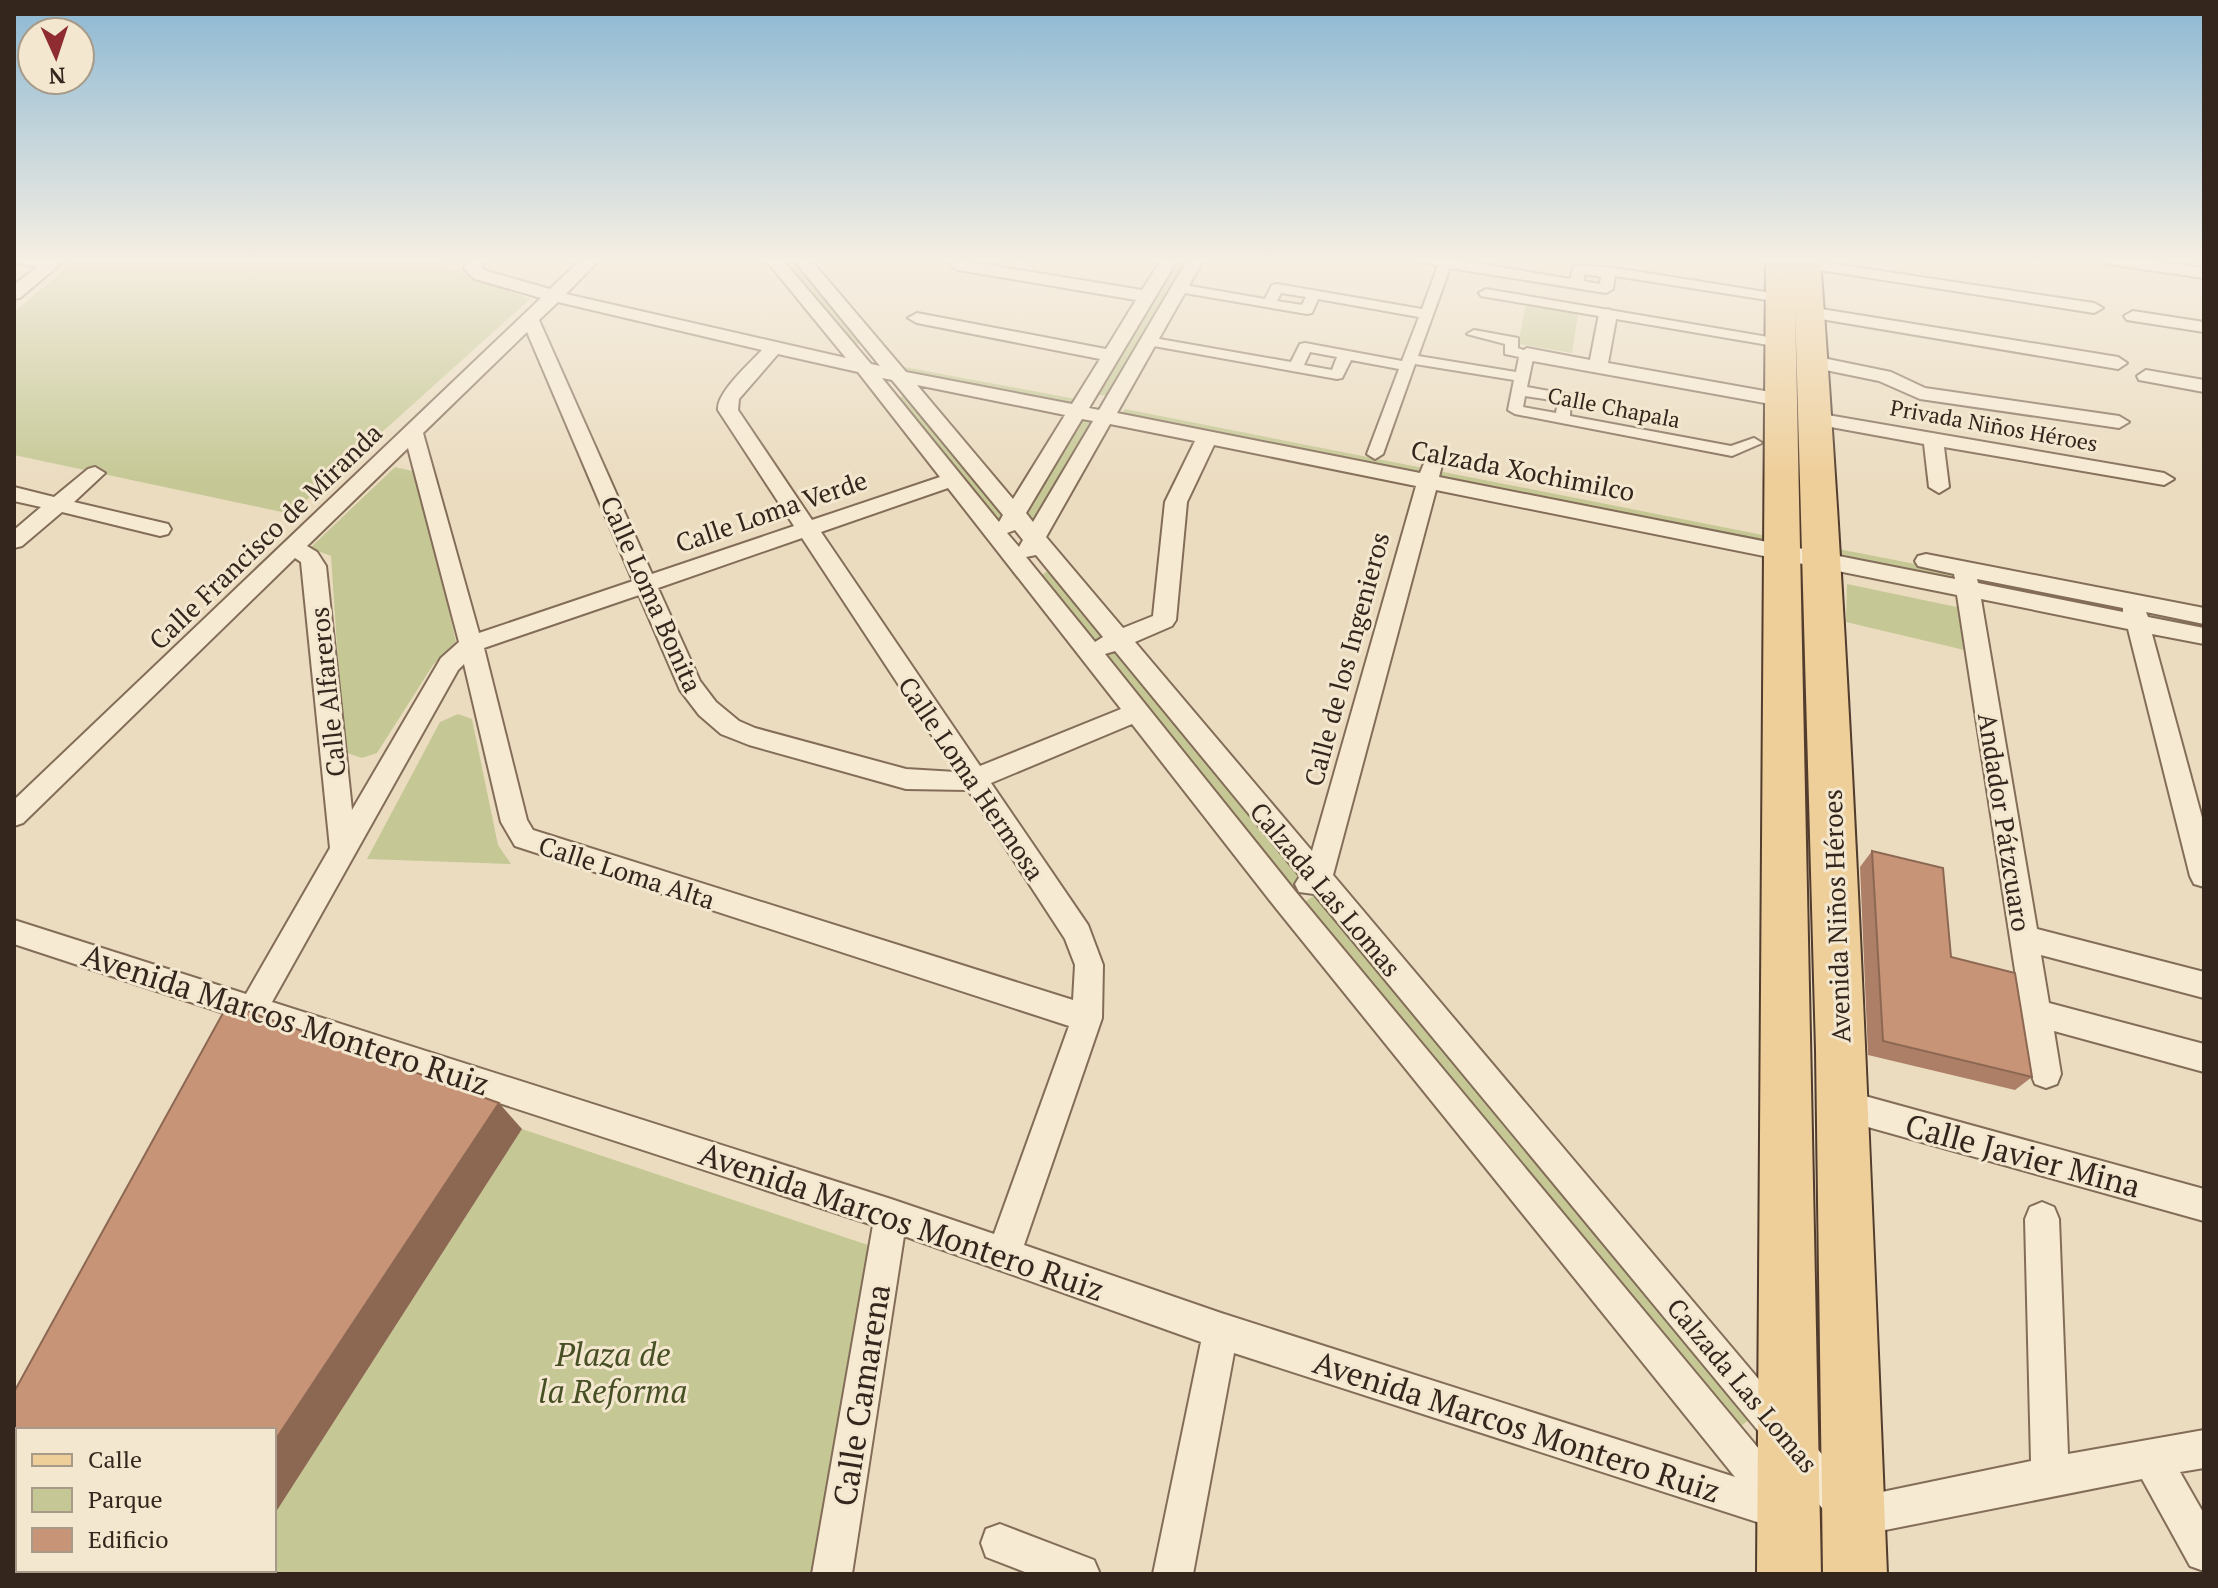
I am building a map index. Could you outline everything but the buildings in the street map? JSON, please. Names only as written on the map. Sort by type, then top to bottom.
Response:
[{"type":"main road","name":"Avenida Niños Héroes","points":[[1780,333],[1781,400],[1802,546],[1843,1105],[1855,1574]]},
{"type":"main road","name":"Avenida Niños Héroes","points":[[1789,1574],[1788,1438],[1802,546],[1816,419],[1811,333]]},
{"type":"street","name":"Calle Francisco de Miranda","points":[[14,816],[518,333]]},
{"type":"street","name":"Calle Loma Bonita","points":[[536,333],[689,684],[706,710],[736,731],[906,779],[934,782],[972,780],[1137,712]]},
{"type":"street","name":"Calzada Xochimilco","points":[[718,333],[1109,409],[1375,454],[1429,472]]},
{"type":"street","name":"Calzada Las Lomas","points":[[839,333],[1015,514],[1853,1518]]},
{"type":"street","name":"Calzada Las Lomas","points":[[847,333],[866,363],[953,479],[1285,899],[1789,1514]]},
{"type":"street","points":[[996,333],[1110,355]]},
{"type":"street","points":[[1000,538],[1124,333]]},
{"type":"street","points":[[1020,564],[1153,333]]},
{"type":"street","points":[[1375,454],[1420,333]]},
{"type":"street","points":[[1598,367],[1604,333]]},
{"type":"street","points":[[1721,333],[1780,343]]},
{"type":"street","points":[[1937,333],[2118,363]]},
{"type":"street","points":[[1474,334],[1513,341],[1510,351],[1781,400]]},
{"type":"street","points":[[1148,341],[1337,375],[1346,354]]},
{"type":"street","name":"Calle Loma Hermosa","points":[[775,346],[730,397],[727,406],[805,529],[1078,934],[1089,965],[1087,1018],[1004,1253]]},
{"type":"street","name":"Calle Chapala","points":[[1295,368],[1305,347],[1409,362],[1520,383],[1515,410],[1732,451],[1754,443]]},
{"type":"street","points":[[1520,383],[1527,354]]},
{"type":"street","name":"Privada Niños Héroes","points":[[1813,362],[1884,376],[1920,393],[2119,422]]},
{"type":"street","points":[[2146,376],[2204,386]]},
{"type":"street","name":"Calzada Xochimilco","points":[[1109,409],[1207,438],[1429,472],[2134,612],[2204,636]]},
{"type":"street","name":"Privada Niños Héroes","points":[[1816,419],[2164,479]]},
{"type":"street","name":"Calle Loma Alta","points":[[413,431],[471,644],[514,822],[524,838],[1087,1018]]},
{"type":"street","points":[[1090,652],[1164,620],[1176,502],[1207,438]]},
{"type":"street","points":[[1933,439],[1939,487]]},
{"type":"street","name":"Calle de los Ingenieros","points":[[1318,879],[1429,472]]},
{"type":"street","points":[[14,541],[95,473]]},
{"type":"street","name":"Calle Loma Verde","points":[[471,644],[953,479]]},
{"type":"street","points":[[14,494],[160,529]]},
{"type":"street","name":"Calle Alfareros","points":[[293,548],[309,557],[315,566],[343,847]]},
{"type":"street","name":"Andador Pátzcuaro","points":[[1966,578],[2046,1074]]},
{"type":"street","name":"Calzada Xochimilco","points":[[2134,612],[2204,616]]},
{"type":"street","points":[[2134,612],[2204,876]]},
{"type":"street","name":"Calle Alfareros","points":[[230,1050],[449,664],[471,644]]},
{"type":"street","points":[[1285,899],[1318,879]]},
{"type":"street","name":"Avenida Marcos Montero Ruiz","points":[[14,932],[891,1215],[1221,1331],[1789,1514],[1853,1518],[2050,1476],[2204,1449]]},
{"type":"street","points":[[2024,938],[2204,985]]},
{"type":"street","points":[[2036,1013],[2204,1058]]},
{"type":"street","name":"Calle Javier Mina","points":[[1843,1105],[2204,1205]]},
{"type":"street","name":"Calle Camarena","points":[[832,1574],[891,1215]]},
{"type":"street","points":[[2042,1219],[2050,1476]]},
{"type":"street","points":[[1173,1574],[1221,1331]]},
{"type":"street","points":[[2151,1458],[2204,1552]]},
{"type":"street","points":[[1000,1543],[1080,1574]]},
{"type":"green space","points":[[14,333],[492,333],[291,514],[14,455]]},
{"type":"green space","points":[[840,333],[855,333],[863,343],[851,346]]},
{"type":"green space","points":[[1131,333],[1149,333],[1112,397],[1095,394]]},
{"type":"green space","points":[[1520,333],[1575,333],[1572,353],[1518,344]]},
{"type":"green space","points":[[899,366],[1076,399],[1072,405],[899,376]]},
{"type":"green space","points":[[908,395],[1015,514],[1003,532],[895,398]]},
{"type":"green space","points":[[1125,409],[1773,537],[1782,551],[1117,419]]},
{"type":"green space","points":[[1083,412],[1103,420],[1034,527],[1023,514]]},
{"type":"green space","points":[[395,467],[417,472],[456,642],[433,665],[377,753],[362,758],[344,752],[331,556],[310,548]]},
{"type":"green space","points":[[1833,548],[2204,620],[2204,632],[1834,557]]},
{"type":"green space","points":[[1050,569],[1119,641],[1090,652],[1039,577]]},
{"type":"green space","points":[[1847,584],[1971,610],[1977,653],[1846,622]]},
{"type":"green space","points":[[1116,648],[1318,879],[1293,894],[1094,658]]},
{"type":"green space","points":[[458,714],[472,719],[498,845],[511,864],[367,859],[440,722]]},
{"type":"green space","points":[[1318,893],[1763,1408],[1734,1432],[1294,909]]},
{"type":"green space","name":"Plaza de la Reforma","points":[[522,1129],[868,1245],[811,1574],[236,1574],[276,1572],[276,1512]]}]
